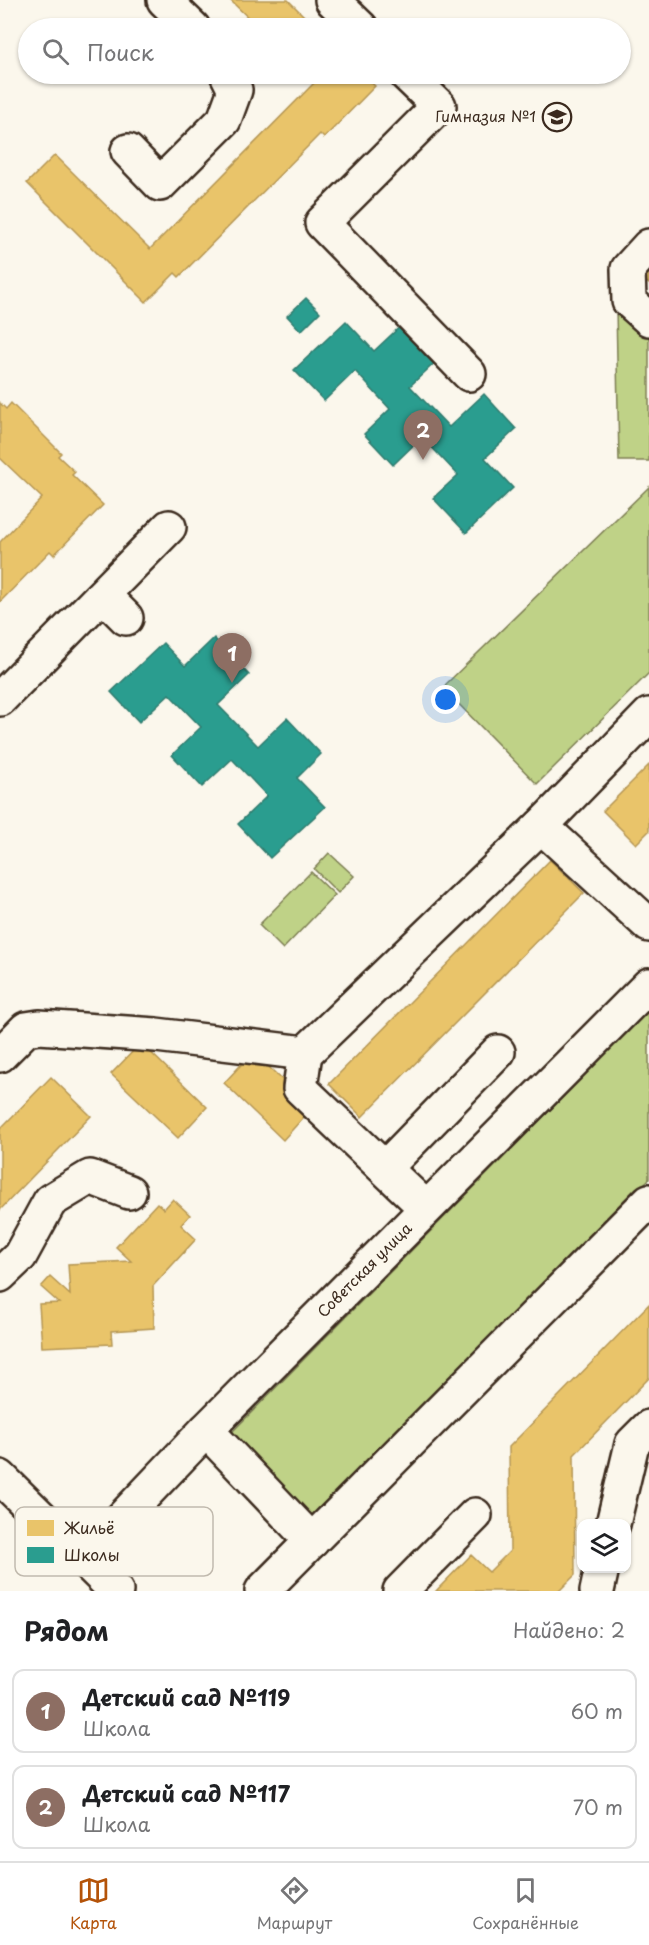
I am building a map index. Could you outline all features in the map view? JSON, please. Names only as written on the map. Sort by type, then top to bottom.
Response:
[{"type":"street","points":[[164,0],[183,18]]},
{"type":"street","points":[[333,0],[351,18]]},
{"type":"street","points":[[128,151],[160,184],[224,120],[235,90],[232,84]]},
{"type":"street","points":[[416,84],[439,106],[322,223],[469,374]]},
{"type":"street","points":[[649,246],[628,269],[629,301],[649,319]]},
{"type":"street","points":[[0,699],[169,527]]},
{"type":"street","points":[[103,595],[126,618]]},
{"type":"street","points":[[426,1208],[300,1088],[304,1053],[541,826],[649,715]]},
{"type":"street","points":[[541,826],[649,925]]},
{"type":"street","name":"Советская улица","points":[[133,1507],[206,1430],[649,985]]},
{"type":"street","points":[[0,1055],[26,1029],[39,1027],[156,1035],[304,1053]]},
{"type":"street","points":[[385,1168],[498,1052]]},
{"type":"street","points":[[0,1275],[20,1256],[50,1201],[90,1177],[129,1192]]},
{"type":"street","points":[[276,1587],[312,1541],[649,1201]]},
{"type":"street","points":[[614,1519],[632,1444],[649,1427]]},
{"type":"street","points":[[206,1430],[312,1541]]},
{"type":"street","points":[[0,1477],[31,1507]]},
{"type":"street","points":[[400,1591],[475,1515]]},
{"type":"street","points":[[597,1591],[601,1573]]},
{"type":"street","points":[[101,1576],[116,1591]]},
{"type":"green space","points":[[616,308],[649,323],[649,461],[619,461]]},
{"type":"green space","points":[[649,487],[649,673],[537,784],[445,690],[446,684]]},
{"type":"green space","points":[[329,853],[354,876],[338,893],[314,869]]},
{"type":"green space","points":[[311,872],[335,895],[283,949],[259,925]]},
{"type":"green space","points":[[649,1010],[649,1179],[317,1521],[229,1435]]},
{"type":"building: Жильё","points":[[230,0],[288,0],[306,18],[249,18]]},
{"type":"building: Жильё","points":[[313,84],[373,84],[375,86],[324,138],[320,134],[179,277],[175,273],[146,302],[27,183],[55,155],[150,249]]},
{"type":"building: Жильё","points":[[649,265],[649,284],[643,279]]},
{"type":"building: Жильё","points":[[0,403],[6,409],[11,403],[61,453],[58,456],[75,472],[72,475],[103,505],[54,555],[50,551],[0,602],[0,542],[42,498],[0,458]]},
{"type":"building: Жильё","points":[[649,765],[649,831],[636,844],[603,811]]},
{"type":"building: Жильё","points":[[550,860],[584,893],[362,1117],[329,1084]]},
{"type":"building: Жильё","points":[[141,1043],[207,1107],[178,1138],[111,1074]]},
{"type":"building: Жильё","points":[[253,1052],[312,1108],[283,1140],[224,1083]]},
{"type":"building: Жильё","points":[[51,1077],[91,1116],[0,1210],[0,1129]]},
{"type":"building: Жильё","points":[[173,1199],[190,1215],[181,1225],[196,1239],[153,1286],[154,1328],[111,1331],[112,1344],[42,1347],[39,1304],[59,1303],[41,1287],[50,1277],[70,1295],[68,1264],[131,1261],[116,1247],[157,1203],[164,1209]]},
{"type":"building: Жильё","points":[[649,1304],[649,1378],[574,1455],[575,1575],[559,1591],[436,1591],[471,1555],[489,1572],[510,1551],[509,1447]]},
{"type":"building: Школы","points":[[306,298],[320,312],[301,331],[287,316]]},
{"type":"building: Школы","points":[[407,320],[441,357],[410,386],[449,427],[484,394],[516,429],[485,458],[513,488],[466,533],[433,498],[458,475],[422,437],[393,465],[364,434],[390,409],[355,371],[324,401],[294,370],[346,321],[374,351]]},
{"type":"building: Школы","points":[[214,638],[249,675],[218,705],[258,746],[287,718],[321,754],[297,778],[325,807],[270,858],[238,824],[267,796],[232,759],[202,787],[172,755],[201,727],[169,694],[139,722],[111,692],[163,643],[185,666]]},
{"type":"place","name":"Гимназия №1","points":[[557,117]]},
{"type":"place","name":"Детский сад №117","points":[[423,460]]},
{"type":"place","name":"Детский сад №119","points":[[232,683]]}]
